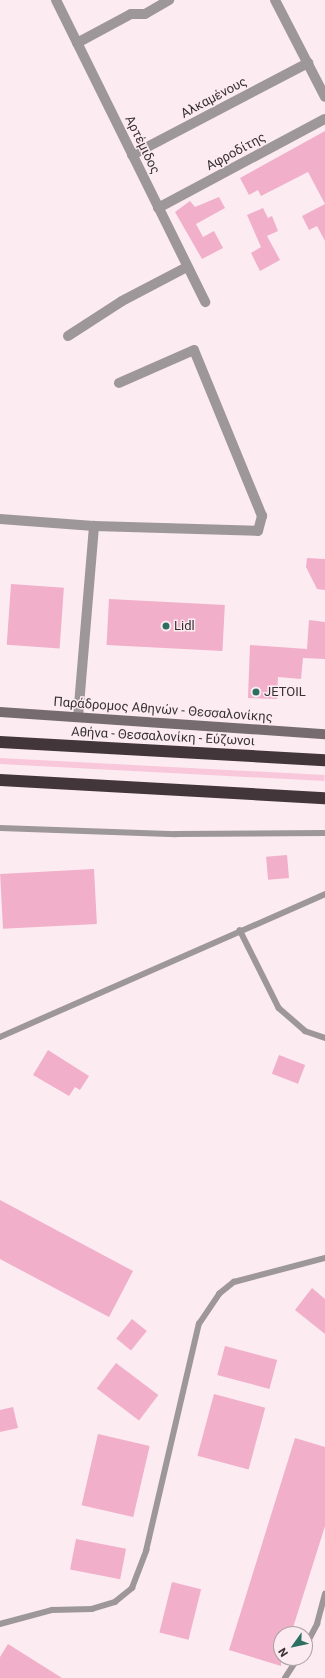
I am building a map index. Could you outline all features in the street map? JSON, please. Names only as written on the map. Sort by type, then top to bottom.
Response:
[{"type":"highway","name":"Αθήνα - Θεσσαλονίκη - Εύζωνοι","points":[[0,742],[325,760]]},
{"type":"highway","points":[[0,780],[325,798]]},
{"type":"main road","name":"Παράδρομος Αθηνών - Θεσσαλονίκης","points":[[0,712],[325,734]]},
{"type":"street","name":"Αρτέμιδος","points":[[56,0],[205,302]]},
{"type":"street","points":[[77,43],[131,14],[145,14],[169,0]]},
{"type":"street","points":[[275,0],[325,97]]},
{"type":"street","name":"Αλκαμένους","points":[[132,156],[308,63]]},
{"type":"street","name":"Αφροδίτης","points":[[158,208],[325,119]]},
{"type":"street","points":[[68,336],[122,301],[187,267]]},
{"type":"street","points":[[0,519],[94,526],[258,531],[262,516],[194,350],[119,383]]},
{"type":"street","points":[[78,717],[94,526]]},
{"type":"lane","points":[[0,828],[176,834],[325,833]]},
{"type":"lane","points":[[0,1037],[240,930],[325,894]]},
{"type":"lane","points":[[240,930],[279,1008],[305,1031],[325,1038]]},
{"type":"lane","points":[[0,1624],[52,1610],[92,1609],[115,1602],[132,1588],[146,1551],[199,1324],[219,1294],[234,1282],[325,1258]]},
{"type":"lane","points":[[313,1632],[317,1624],[325,1594]]},
{"type":"lane","points":[[284,1678],[292,1666]]},
{"type":"shaded area","points":[[0,758],[325,775],[324,781],[0,764]]},
{"type":"building","points":[[325,131],[325,204],[308,172],[261,196],[258,190],[249,195],[240,178]]},
{"type":"building","points":[[219,197],[225,208],[196,224],[203,237],[214,231],[223,248],[202,259],[175,212],[190,201],[195,207]]},
{"type":"building","points":[[325,204],[325,241],[317,226],[309,230],[302,216]]},
{"type":"building","points":[[263,208],[268,218],[272,216],[278,231],[267,236],[280,260],[260,271],[251,253],[261,247],[247,215]]},
{"type":"building","points":[[307,558],[325,559],[325,590],[317,589],[306,567]]},
{"type":"building","points":[[11,584],[64,588],[60,649],[7,645]]},
{"type":"building","name":"Lidl","points":[[109,599],[225,605],[222,651],[107,645]]},
{"type":"building","points":[[309,620],[325,622],[325,659],[303,658],[301,679],[278,677],[277,699],[248,698],[250,645],[307,649]]},
{"type":"building","points":[[287,855],[289,878],[268,880],[266,857]]},
{"type":"building","points":[[94,869],[97,924],[3,929],[0,874]]},
{"type":"building","points":[[48,1050],[89,1076],[80,1090],[75,1087],[69,1096],[33,1075]]},
{"type":"building","points":[[279,1055],[305,1065],[298,1084],[272,1074]]},
{"type":"building","points":[[0,1200],[133,1271],[109,1317],[0,1259]]},
{"type":"building","points":[[312,1288],[325,1299],[325,1334],[295,1310]]},
{"type":"building","points":[[132,1319],[147,1331],[131,1350],[116,1338]]},
{"type":"building","points":[[225,1346],[277,1360],[269,1389],[217,1375]]},
{"type":"building","points":[[116,1363],[158,1395],[139,1420],[97,1389]]},
{"type":"building","points":[[214,1394],[265,1408],[249,1470],[197,1456]]},
{"type":"building","points":[[13,1407],[18,1428],[0,1432],[0,1410]]},
{"type":"building","points":[[98,1434],[150,1446],[133,1517],[82,1505]]},
{"type":"building","points":[[295,1438],[325,1447],[325,1526],[294,1626],[273,1626],[273,1664],[229,1650]]},
{"type":"building","points":[[76,1539],[126,1549],[120,1579],[70,1569]]},
{"type":"building","points":[[172,1582],[201,1589],[189,1640],[159,1632]]},
{"type":"building","points":[[8,1644],[62,1678],[0,1678],[0,1657]]},
{"type":"place","name":"Lidl","points":[[166,626]]},
{"type":"place","name":"JETOIL","points":[[256,692]]}]
